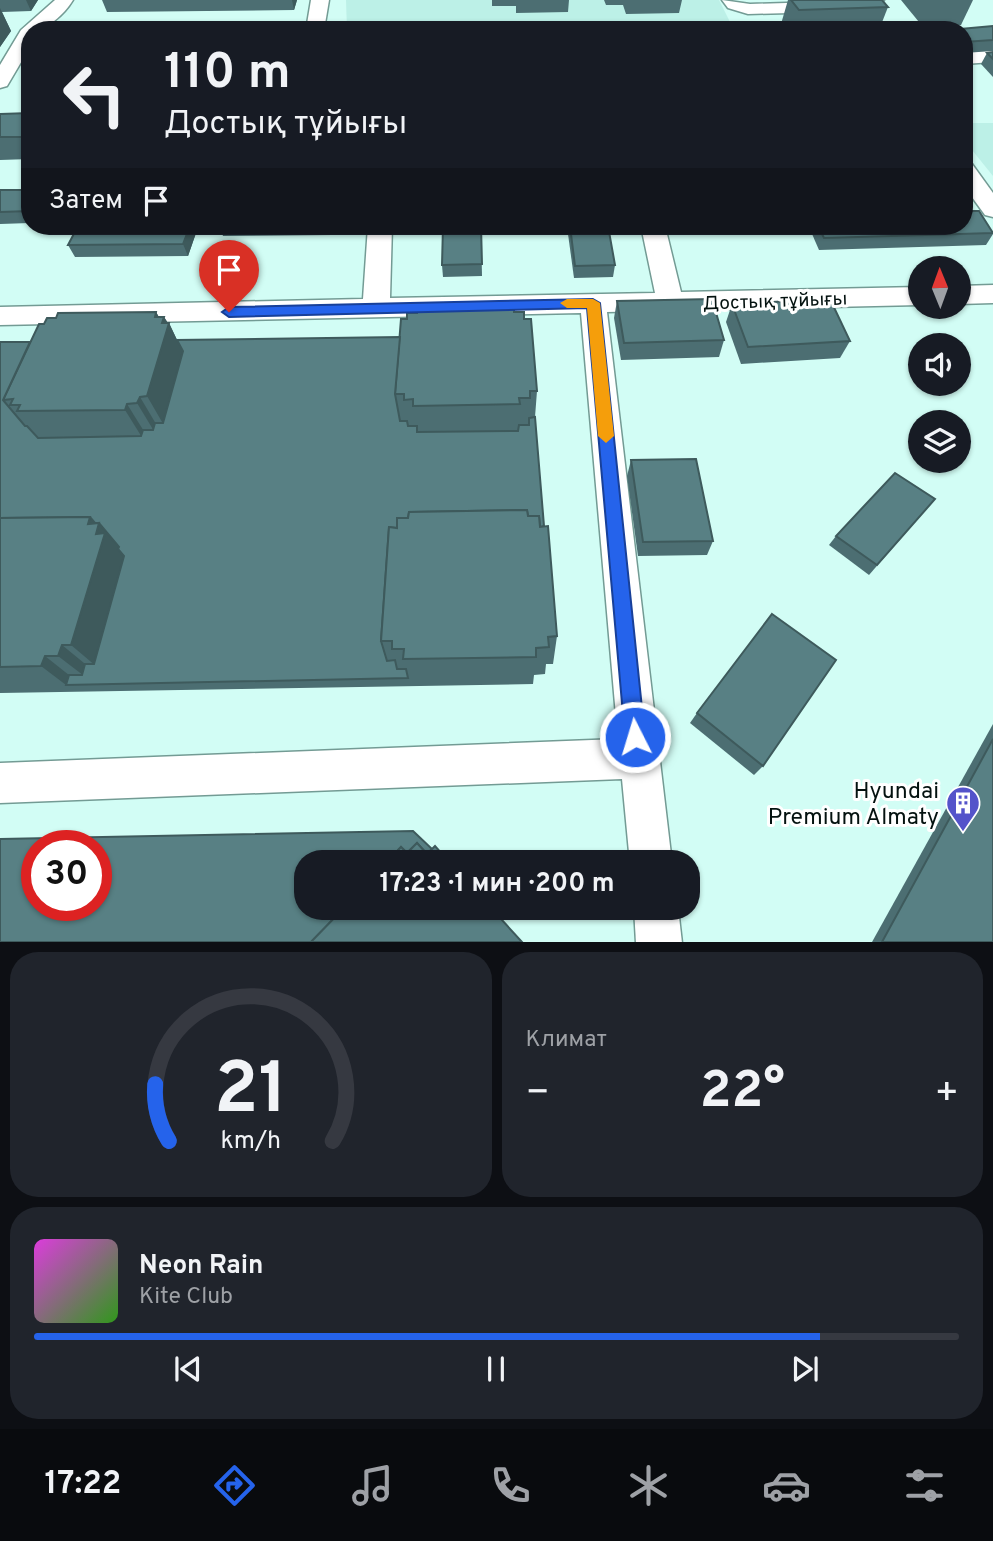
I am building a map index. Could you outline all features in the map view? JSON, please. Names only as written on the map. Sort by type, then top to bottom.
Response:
[{"type":"street","points":[[35,21],[60,9],[64,0]]},
{"type":"street","points":[[316,21],[320,0]]},
{"type":"street","points":[[733,2],[748,9],[866,6],[875,0]]},
{"type":"street","points":[[733,2],[743,21]]},
{"type":"street","points":[[0,82],[21,52]]},
{"type":"street","points":[[973,57],[993,56]]},
{"type":"street","points":[[973,188],[982,207]]},
{"type":"street","points":[[376,309],[380,235]]},
{"type":"street","points":[[655,235],[670,303]]},
{"type":"street","points":[[971,295],[993,294]]},
{"type":"street","name":"Достық тұйығы","points":[[0,316],[908,296]]},
{"type":"street","points":[[593,303],[648,850]]},
{"type":"street","points":[[0,783],[637,758]]},
{"type":"street","points":[[657,920],[659,942]]},
{"type":"shaded area","points":[[346,0],[719,0],[730,21],[347,21]]},
{"type":"shaded area","points":[[973,123],[993,123],[993,176],[973,151]]},
{"type":"building","points":[[791,0],[882,0],[888,7],[799,10]]},
{"type":"building","points":[[993,26],[993,40],[973,41],[973,28]]},
{"type":"building","points":[[21,113],[21,137],[0,137],[0,114]]},
{"type":"building","points":[[0,190],[21,190],[21,211],[0,212]]},
{"type":"building","points":[[973,211],[979,211],[993,233],[973,234]]},
{"type":"building","points":[[73,235],[186,235],[183,244],[68,245]]},
{"type":"building","points":[[443,235],[481,235],[482,264],[442,265]]},
{"type":"building","points":[[571,235],[610,235],[615,265],[575,266]]},
{"type":"building","points":[[822,235],[925,235],[824,238]]},
{"type":"building","points":[[712,299],[724,340],[624,343],[617,301]]},
{"type":"building","points":[[830,299],[850,341],[748,347],[732,304]]},
{"type":"building","points":[[514,308],[514,312],[524,312],[524,319],[531,319],[537,391],[530,391],[530,398],[519,398],[520,404],[413,406],[413,399],[404,400],[404,394],[395,394],[401,319],[407,319],[407,313],[417,313],[417,309]]},
{"type":"building","points":[[156,312],[155,317],[164,317],[162,323],[169,323],[147,396],[140,397],[137,403],[127,404],[125,410],[17,411],[20,405],[10,405],[13,399],[3,400],[39,324],[44,324],[47,318],[56,318],[58,313]]},
{"type":"building","points":[[400,337],[395,394],[400,421],[407,421],[408,426],[417,426],[417,432],[518,431],[519,425],[529,425],[529,418],[535,417],[544,526],[540,527],[539,516],[528,516],[527,510],[409,512],[408,518],[397,518],[397,528],[389,527],[381,641],[387,661],[395,660],[397,669],[406,669],[408,678],[66,685],[69,675],[82,675],[85,664],[94,664],[124,556],[99,523],[95,523],[90,517],[0,518],[0,342],[30,342],[3,400],[38,438],[141,436],[143,430],[153,430],[155,423],[163,423],[183,351],[177,340]]},
{"type":"building","points":[[696,459],[713,541],[643,542],[631,460]]},
{"type":"building","points":[[895,473],[935,499],[877,565],[836,536]]},
{"type":"building","points":[[527,510],[528,516],[539,516],[540,527],[548,526],[557,636],[548,637],[549,647],[536,648],[536,657],[403,659],[404,649],[392,649],[392,641],[381,641],[389,527],[397,528],[397,518],[408,518],[409,512]]},
{"type":"building","points":[[90,517],[88,524],[99,523],[96,534],[105,533],[71,645],[62,645],[58,656],[45,656],[41,666],[0,667],[0,518]]},
{"type":"building","points":[[772,614],[836,660],[763,766],[697,713]]},
{"type":"building","name":"Hyundai Premium Almaty","points":[[993,739],[993,942],[882,942]]},
{"type":"building","points":[[413,831],[432,849],[423,850],[417,843],[410,850],[401,847],[398,850],[294,850],[294,920],[332,920],[311,942],[0,942],[0,839],[21,839],[21,921],[112,921],[112,837]]},
{"type":"building","points":[[417,843],[423,850],[410,850]]},
{"type":"building","points":[[332,920],[502,920],[522,942],[311,942]]},
{"type":"slow traffic","points":[[567,303],[593,303],[606,436]]},
{"type":"place","name":"Hyundai Premium Almaty","points":[[963,833]]},
{"type":"route","points":[[229,312],[593,303],[635,737]]}]
